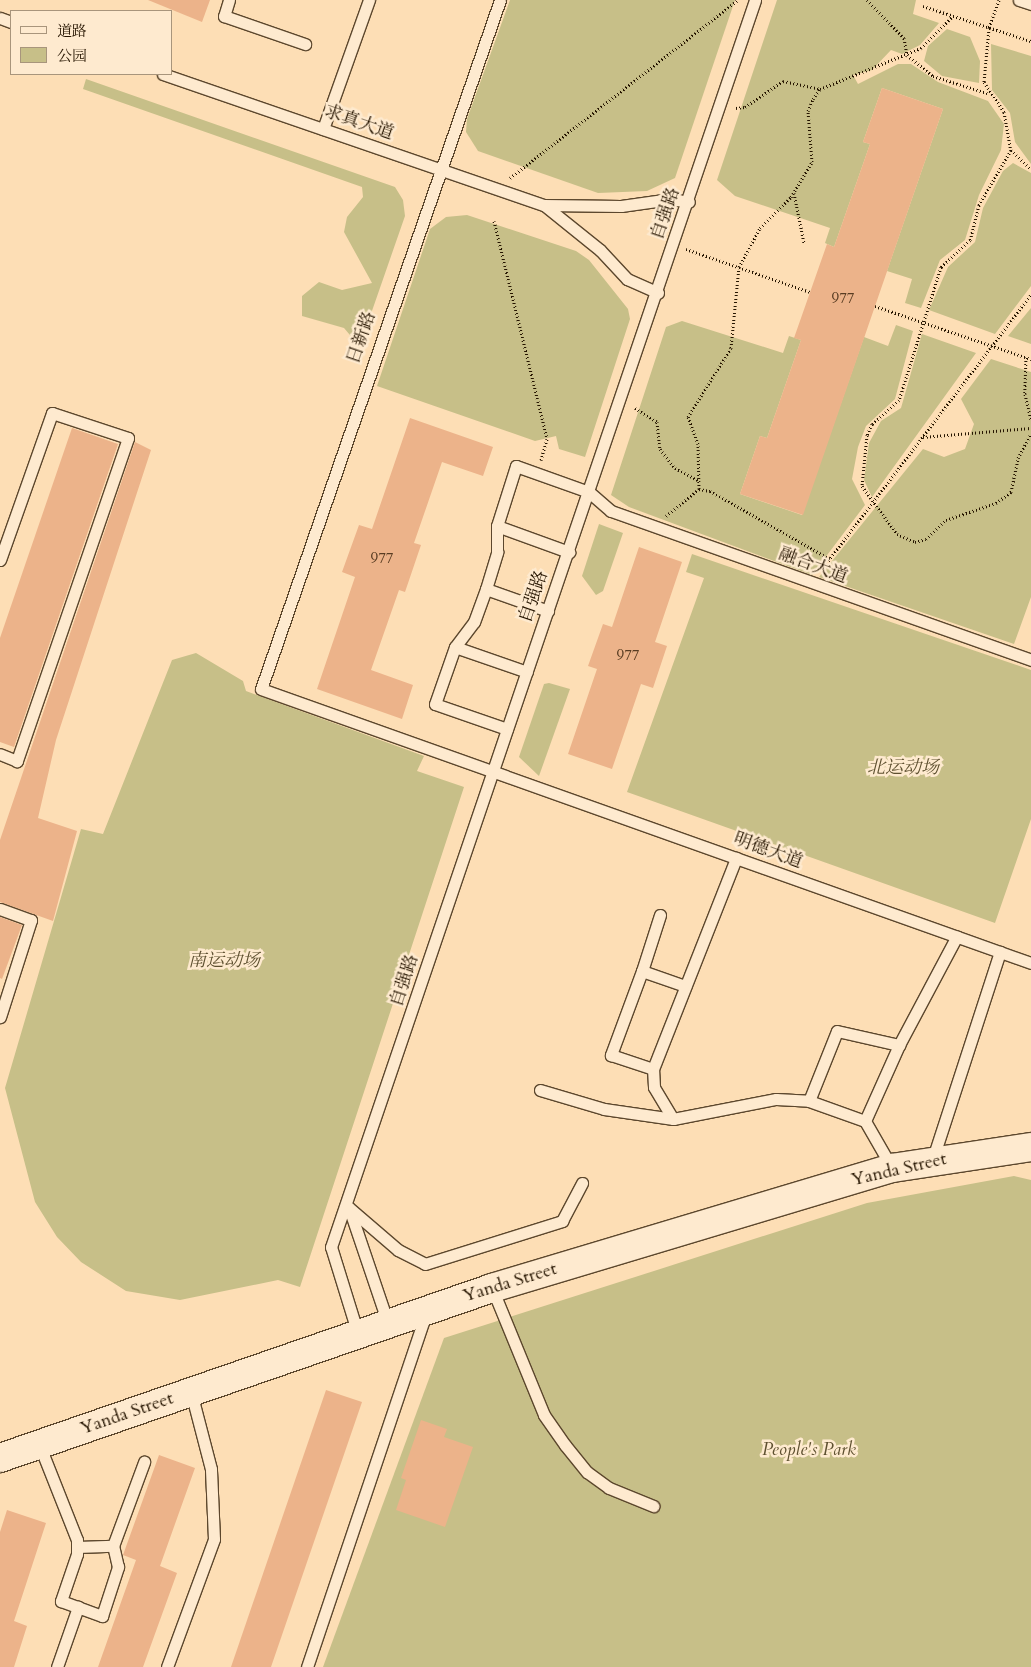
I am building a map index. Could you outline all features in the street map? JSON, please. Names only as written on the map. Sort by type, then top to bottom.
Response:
[{"type":"main road","name":"Yanda Street","points":[[0,1458],[492,1288],[892,1168],[1031,1147]]},
{"type":"lane","points":[[229,0],[224,16],[304,44]]},
{"type":"lane","points":[[323,129],[369,0]]},
{"type":"lane","name":"日新路","points":[[261,689],[439,168],[500,0]]},
{"type":"lane","name":"自强路","points":[[358,1334],[331,1256],[337,1228],[348,1206],[507,729],[689,202],[755,0]]},
{"type":"lane","points":[[1019,0],[1031,4]]},
{"type":"lane","name":"求真大道","points":[[166,75],[439,168],[544,206]]},
{"type":"lane","points":[[544,206],[622,206],[671,199],[689,202]]},
{"type":"lane","points":[[544,206],[600,250],[627,279],[658,293]]},
{"type":"lane","points":[[0,560],[52,413],[128,438],[16,760],[0,754]]},
{"type":"lane","points":[[507,729],[435,704],[455,647],[474,622],[486,589],[497,552],[497,526],[516,466],[589,492]]},
{"type":"lane","name":"融合大道","points":[[589,492],[611,511],[811,584],[1031,660]]},
{"type":"lane","points":[[497,526],[569,552]]},
{"type":"lane","points":[[486,589],[548,611]]},
{"type":"lane","points":[[455,647],[527,672]]},
{"type":"lane","name":"明德大道","points":[[261,689],[1031,963]]},
{"type":"lane","points":[[673,1119],[654,1087],[653,1069],[736,858]]},
{"type":"lane","points":[[0,909],[31,920],[0,1017]]},
{"type":"lane","points":[[653,1069],[612,1055],[660,915]]},
{"type":"lane","points":[[865,1121],[899,1045],[957,936]]},
{"type":"lane","points":[[932,1161],[1000,952]]},
{"type":"lane","points":[[642,971],[685,986]]},
{"type":"lane","points":[[809,1101],[836,1031],[899,1045]]},
{"type":"lane","points":[[540,1090],[604,1109],[673,1119],[776,1099],[809,1101],[865,1121],[892,1168]]},
{"type":"lane","points":[[348,1206],[398,1250],[425,1264],[562,1221],[582,1183]]},
{"type":"lane","points":[[348,1206],[388,1324]]},
{"type":"lane","points":[[492,1288],[544,1415],[565,1445],[587,1472],[609,1488],[653,1506]]},
{"type":"lane","points":[[307,1667],[427,1310]]},
{"type":"lane","points":[[167,1667],[214,1539],[211,1469],[191,1392]]},
{"type":"lane","points":[[39,1444],[77,1547],[61,1601],[102,1616],[118,1567],[113,1546],[144,1462]]},
{"type":"lane","points":[[77,1547],[113,1546]]},
{"type":"lane","points":[[57,1667],[78,1607]]},
{"type":"path","points":[[495,189],[738,0]]},
{"type":"path","points":[[867,0],[904,38],[907,55],[933,76],[987,93]]},
{"type":"path","points":[[1000,0],[989,28],[984,82],[987,93],[1004,112],[1011,150],[1031,169]]},
{"type":"path","points":[[923,6],[1031,41]]},
{"type":"path","points":[[736,108],[745,107],[783,81],[820,89],[907,55],[953,16]]},
{"type":"path","points":[[699,489],[698,444],[688,417],[728,358],[739,267],[760,228],[794,192],[812,162],[808,111],[820,89]]},
{"type":"path","points":[[1011,150],[979,205],[970,240],[941,267],[920,321],[899,400],[872,424],[867,435],[861,470],[862,486],[872,503],[896,534],[915,542],[926,539],[946,520],[996,503],[1011,492],[1018,458],[1031,434]]},
{"type":"path","points":[[794,192],[804,243]]},
{"type":"path","points":[[494,221],[548,439],[537,474]]},
{"type":"path","points":[[674,245],[810,292]]},
{"type":"path","points":[[811,584],[1031,295]]},
{"type":"path","points":[[875,306],[1031,359]]},
{"type":"path","points":[[1026,357],[1025,394],[1031,420]]},
{"type":"path","points":[[635,408],[657,422],[660,449],[675,468],[698,480]]},
{"type":"path","points":[[922,437],[1031,428]]},
{"type":"path","points":[[656,528],[674,507],[699,489]]},
{"type":"path","points":[[699,489],[830,559]]},
{"type":"green space","points":[[510,0],[735,0],[675,178],[647,191],[598,193],[478,151],[466,132],[467,119]]},
{"type":"green space","points":[[777,0],[916,0],[913,14],[939,23],[920,45],[902,54],[891,50],[872,70],[853,75],[858,84],[898,64],[911,64],[938,82],[988,101],[1004,124],[1001,150],[979,195],[965,240],[940,260],[921,308],[905,303],[912,279],[887,271],[943,109],[882,88],[863,142],[870,144],[834,247],[825,243],[830,228],[735,196],[717,180]]},
{"type":"green space","points":[[947,29],[970,37],[980,61],[979,83],[942,76],[924,61],[928,46]]},
{"type":"green space","points":[[991,44],[1031,56],[1031,164],[1015,142],[1010,113],[992,90]]},
{"type":"green space","points":[[86,79],[395,187],[403,200],[405,216],[357,354],[355,341],[344,328],[302,316],[302,296],[319,282],[342,290],[372,283],[344,232],[347,217],[363,197],[362,187],[83,89]]},
{"type":"green space","points":[[1013,163],[1031,173],[1031,286],[995,334],[929,310],[948,267],[975,242],[983,208],[1003,171]]},
{"type":"green space","points":[[467,215],[576,251],[589,260],[628,309],[630,319],[585,457],[559,449],[556,436],[535,441],[377,386],[430,229],[446,217]]},
{"type":"green space","points":[[1031,308],[1031,344],[1008,336]]},
{"type":"green space","points":[[682,321],[783,353],[789,336],[801,340],[767,438],[760,436],[740,494],[802,515],[864,337],[888,346],[896,325],[913,331],[895,399],[866,426],[858,447],[852,479],[865,505],[812,575],[629,507],[611,495],[666,327]]},
{"type":"green space","points":[[922,334],[976,353],[872,497],[864,480],[869,443],[881,421],[901,408]]},
{"type":"green space","points":[[991,359],[1031,372],[1031,597],[1014,644],[819,577],[923,449],[944,457],[965,449],[974,424],[961,399]]},
{"type":"green space","points":[[599,524],[623,533],[603,591],[596,595],[582,576]]},
{"type":"green space","name":"北运动场","points":[[692,554],[1031,670],[1031,819],[995,923],[627,792],[704,578],[686,572]]},
{"type":"green space","name":"南运动场","points":[[196,653],[243,681],[246,691],[424,756],[417,771],[464,787],[300,1287],[278,1280],[180,1300],[126,1291],[81,1262],[57,1237],[35,1202],[5,1088],[81,829],[103,834],[172,660]]},
{"type":"green space","points":[[549,683],[570,689],[539,776],[519,757],[544,684]]},
{"type":"green space","name":"People's Park","points":[[1014,1176],[1031,1180],[1031,1667],[323,1667],[444,1338],[867,1203]]},
{"type":"building","points":[[148,0],[210,0],[202,22]]},
{"type":"building","points":[[882,88],[943,109],[803,515],[740,494],[760,436],[767,438],[801,340],[794,338],[827,244],[834,247],[870,144],[863,142]]},
{"type":"building","points":[[410,418],[493,447],[483,476],[442,462],[414,543],[421,545],[405,592],[399,590],[371,670],[413,685],[402,719],[317,689],[355,577],[342,572],[359,525],[372,529]]},
{"type":"building","points":[[72,428],[118,444],[14,747],[0,742],[0,638]]},
{"type":"building","points":[[135,442],[151,450],[56,740],[38,818],[77,831],[53,921],[0,902],[0,840]]},
{"type":"building","points":[[639,547],[682,562],[655,642],[667,646],[653,688],[641,684],[612,769],[568,754],[597,669],[588,666],[603,624],[612,627]]},
{"type":"building","points":[[0,917],[22,925],[2,979],[0,978]]},
{"type":"building","points":[[326,1390],[362,1402],[271,1667],[231,1667]]},
{"type":"building","points":[[421,1420],[447,1429],[444,1437],[473,1447],[445,1527],[396,1510],[406,1480],[401,1478]]},
{"type":"building","points":[[159,1455],[195,1468],[160,1566],[177,1573],[143,1667],[98,1667],[136,1560],[123,1555]]},
{"type":"building","points":[[7,1510],[46,1523],[14,1621],[27,1626],[14,1667],[0,1667],[0,1532]]}]
